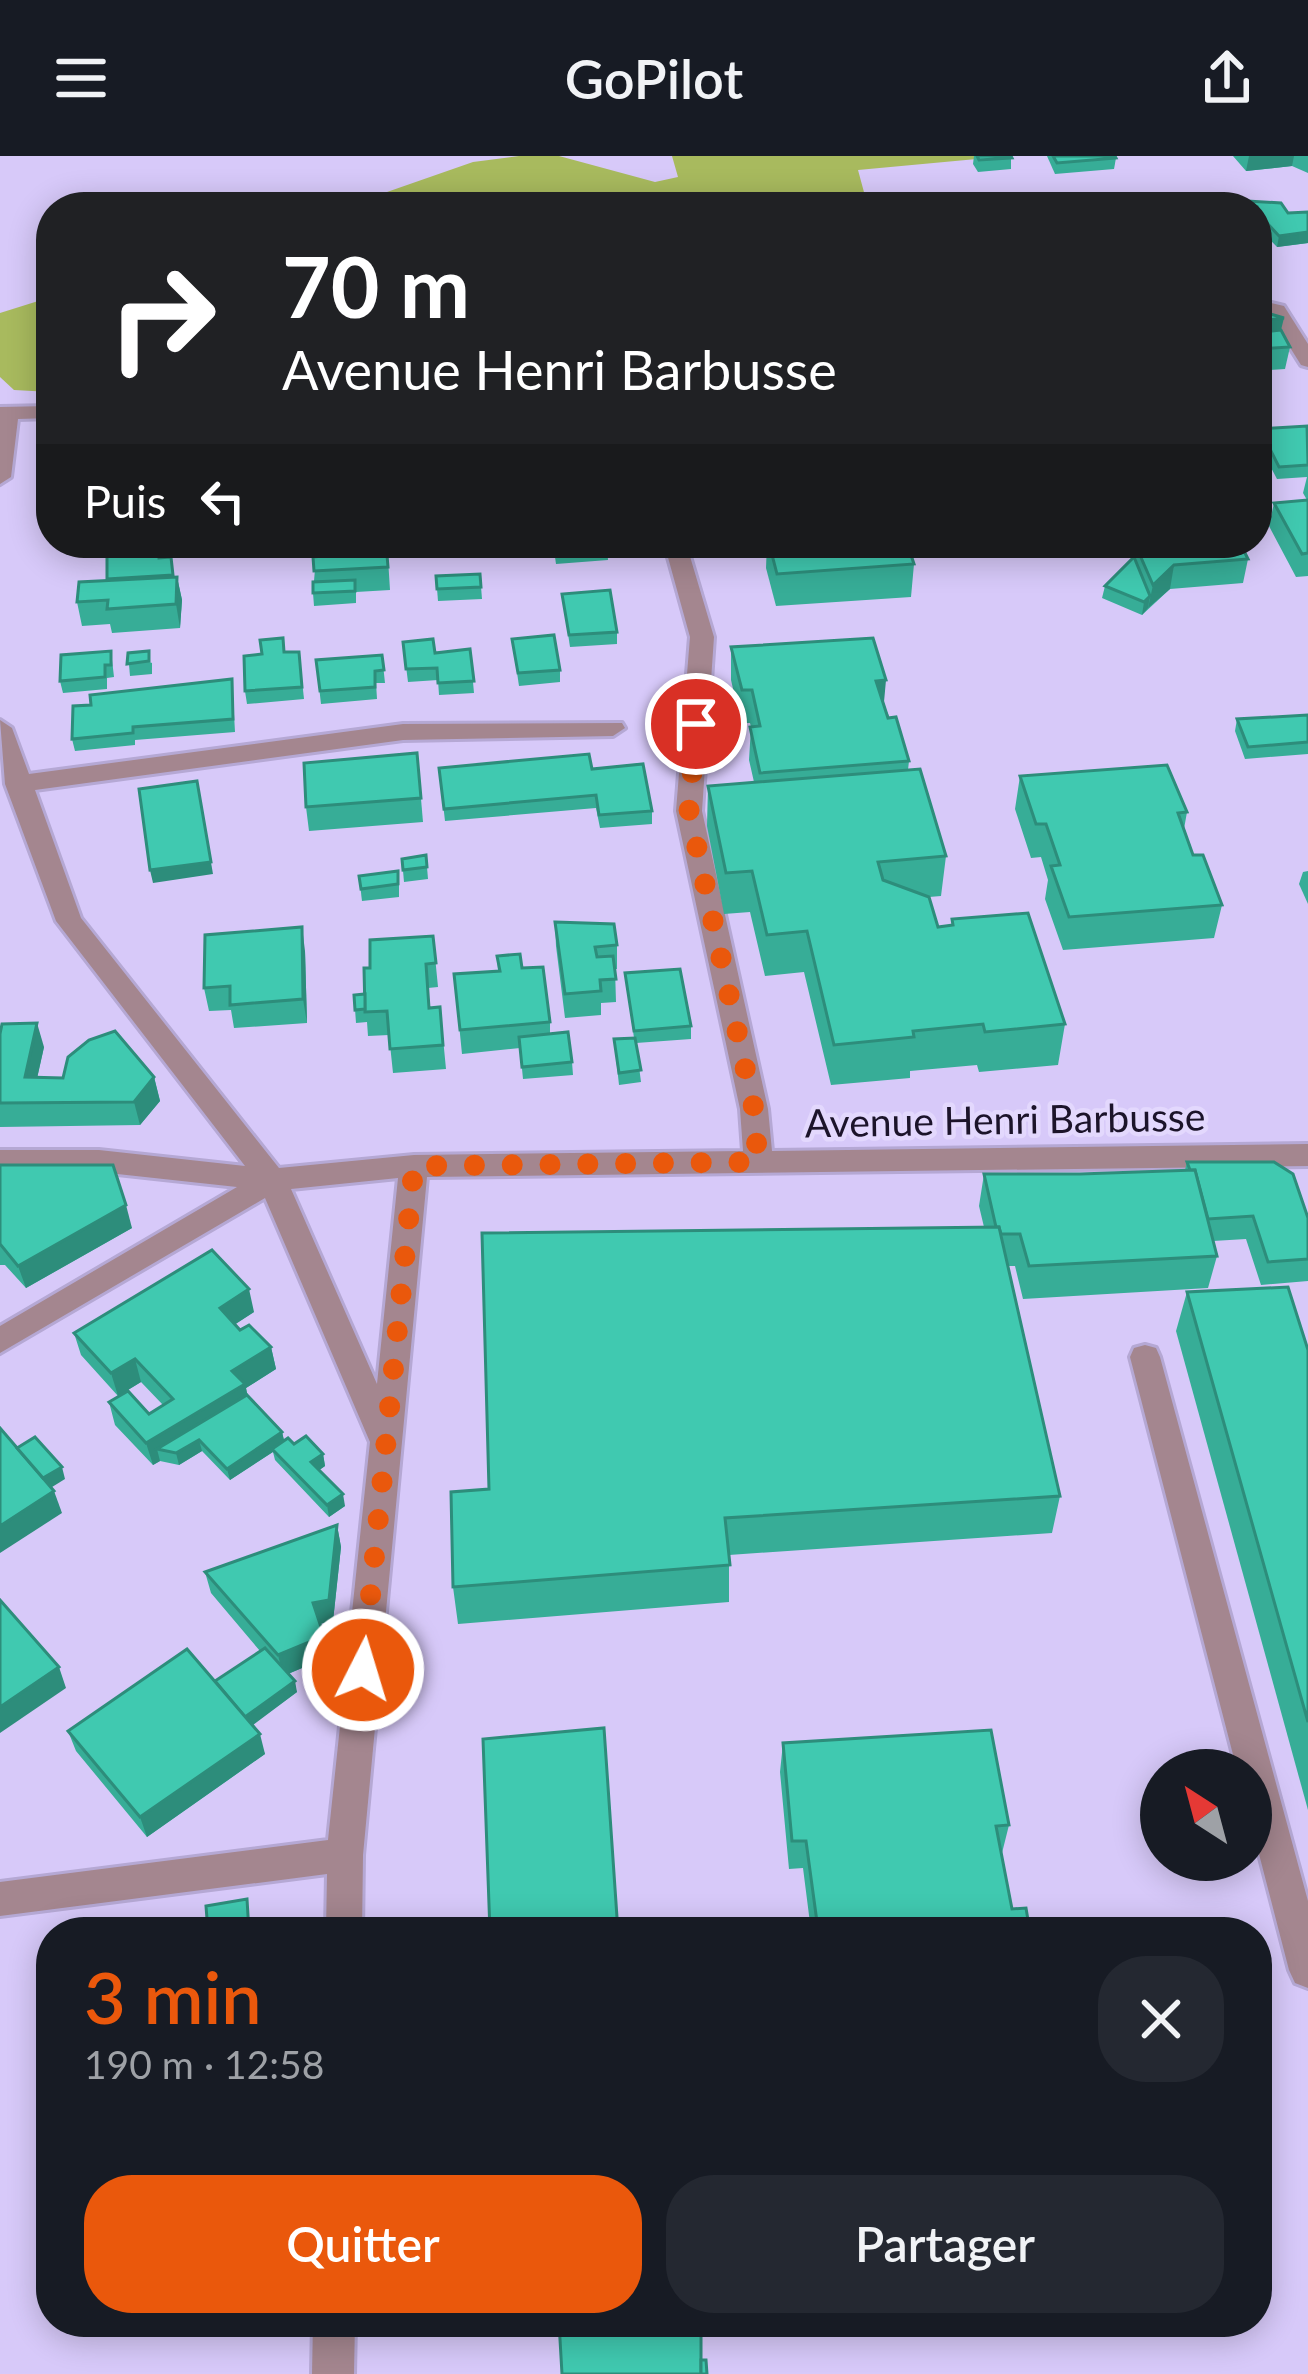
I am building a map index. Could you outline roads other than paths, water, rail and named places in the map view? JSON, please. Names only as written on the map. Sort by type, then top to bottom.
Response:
[{"type":"street","points":[[1274,305],[1308,362]]},
{"type":"street","points":[[0,477],[4,414],[36,413]]},
{"type":"street","points":[[680,558],[702,637],[689,811],[754,1109],[758,1162]]},
{"type":"street","points":[[0,728],[69,921],[272,1180],[386,1439]]},
{"type":"street","points":[[17,784],[403,732],[613,728]]},
{"type":"street","name":"Avenue Henri Barbusse","points":[[272,1180],[414,1166],[1306,1160]]},
{"type":"street","points":[[0,1161],[99,1161],[272,1180]]},
{"type":"street","points":[[344,1917],[345,1855],[414,1166]]},
{"type":"street","points":[[0,1341],[272,1180]]},
{"type":"street","points":[[1144,1357],[1308,1970]]},
{"type":"street","points":[[0,1899],[345,1855]]},
{"type":"street","points":[[333,2374],[334,2337]]}]
